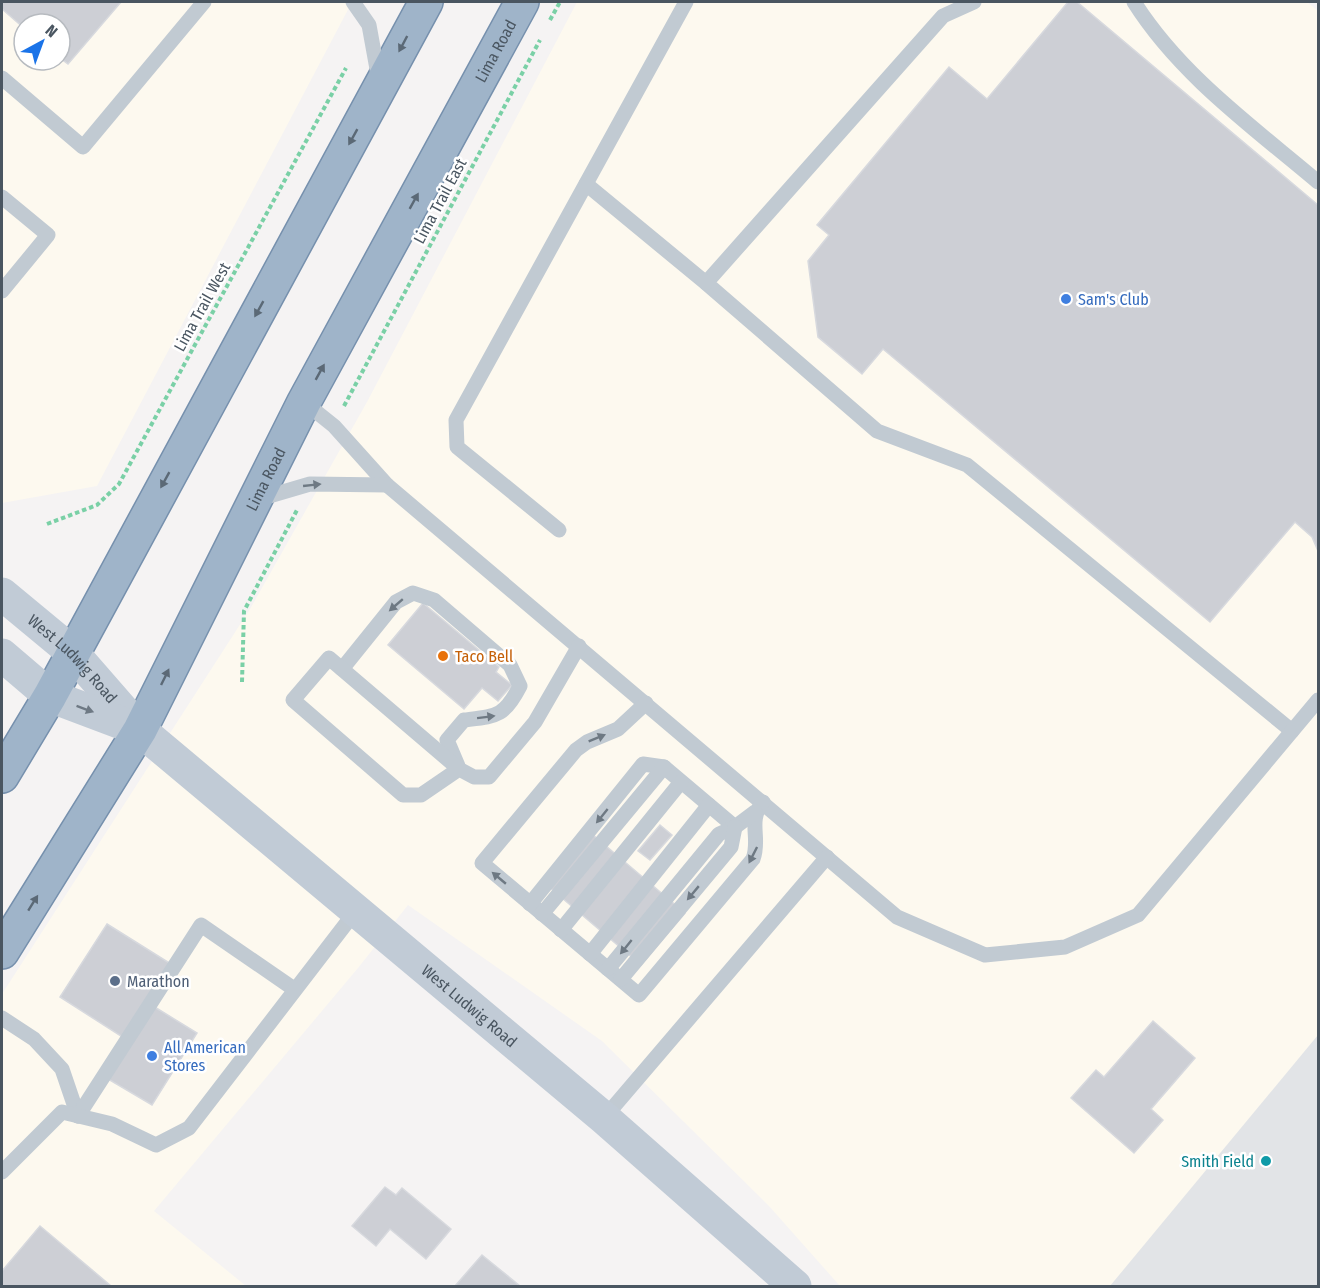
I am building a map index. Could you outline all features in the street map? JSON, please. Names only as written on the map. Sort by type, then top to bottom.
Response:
[{"type":"highway","points":[[2,776],[50,696],[426,2]]},
{"type":"highway","name":"Lima Road","points":[[2,952],[140,730],[304,402],[522,2]]},
{"type":"main road","name":"West Ludwig Road","points":[[2,594],[72,652],[140,730],[604,1118],[795,1287]]},
{"type":"main road","name":"West Ludwig Road","points":[[2,655],[50,696],[140,730]]},
{"type":"lane","points":[[2,78],[83,147],[204,2]]},
{"type":"lane","points":[[353,2],[369,25],[381,86]]},
{"type":"lane","points":[[559,530],[457,447],[456,420],[686,2]]},
{"type":"lane","points":[[706,283],[943,16],[974,2]]},
{"type":"lane","points":[[1134,2],[1145,20],[1197,80],[1318,182]]},
{"type":"lane","points":[[586,184],[706,283],[877,431],[967,465],[1292,731]]},
{"type":"lane","points":[[2,196],[48,235],[2,291]]},
{"type":"lane","points":[[304,402],[333,426],[387,485],[646,703],[759,807],[827,857],[897,917],[985,955],[1065,947],[1138,915],[1318,700]]},
{"type":"lane","points":[[256,500],[310,484],[387,485]]},
{"type":"lane","points":[[342,669],[396,602],[413,593],[434,600],[510,665],[520,686],[509,707],[497,716],[464,720],[447,740],[459,769]]},
{"type":"lane","points":[[459,769],[420,795],[403,795],[293,700],[329,658],[459,769],[474,777],[489,777],[535,722],[579,646]]},
{"type":"lane","points":[[646,703],[618,729],[587,742],[576,750],[482,863],[639,995],[753,859],[758,847],[753,827],[759,807]]},
{"type":"lane","points":[[530,904],[643,764],[664,767],[735,827]]},
{"type":"lane","points":[[542,914],[664,767]]},
{"type":"lane","points":[[561,930],[681,782]]},
{"type":"lane","points":[[590,954],[709,806]]},
{"type":"lane","points":[[608,969],[719,834],[735,827],[759,807]]},
{"type":"lane","points":[[621,979],[731,847],[735,827]]},
{"type":"lane","points":[[604,1118],[827,857]]},
{"type":"lane","points":[[2,1172],[62,1112],[112,1124],[156,1144],[189,1128],[355,912]]},
{"type":"lane","points":[[78,1116],[201,925],[294,989]]},
{"type":"lane","points":[[2,1018],[34,1039],[62,1069],[78,1116]]},
{"type":"path","points":[[549,22],[560,2]]},
{"type":"path","name":"Lima Trail East","points":[[341,412],[543,33]]},
{"type":"path","name":"Lima Trail West","points":[[47,524],[97,505],[119,484],[346,69]]},
{"type":"path","points":[[242,682],[244,611],[300,505]]},
{"type":"shaded area","points":[[2,2],[352,2],[97,486],[2,503]]},
{"type":"shaded area","points":[[577,2],[1307,2],[1318,11],[1318,1040],[1111,1286],[840,1286],[769,1206],[602,1041],[408,905],[154,1211],[246,1286],[2,1286],[2,994],[250,609],[367,402]]},
{"type":"shaded area","name":"Smith Field","points":[[1318,1035],[1318,1286],[1110,1286]]},
{"type":"building","points":[[2,2],[121,2],[72,59],[72,12],[12,12],[12,18],[2,9]]},
{"type":"building","name":"Sam's Club","points":[[1068,2],[1077,2],[1318,205],[1318,551],[1312,537],[1295,522],[1210,622],[883,349],[862,374],[818,337],[808,261],[829,235],[817,225],[949,67],[987,99]]},
{"type":"building","name":"Taco Bell","points":[[423,603],[499,667],[496,672],[512,685],[498,701],[482,688],[464,709],[388,645]]},
{"type":"building","points":[[660,825],[672,835],[650,860],[638,851]]},
{"type":"building","points":[[586,829],[685,913],[641,965],[542,881]]},
{"type":"building","name":"Marathon","points":[[107,924],[171,964],[124,1038],[60,997]]},
{"type":"building","name":"All American Stores","points":[[153,1006],[197,1033],[152,1105],[108,1079]]},
{"type":"building","points":[[1153,1021],[1195,1058],[1151,1109],[1163,1120],[1134,1153],[1071,1098],[1096,1070],[1104,1077]]},
{"type":"building","points":[[385,1187],[396,1195],[402,1188],[451,1229],[426,1259],[390,1229],[376,1246],[352,1226]]},
{"type":"building","points":[[40,1226],[111,1286],[2,1286],[2,1271]]},
{"type":"building","points":[[482,1255],[520,1286],[455,1286]]},
{"type":"place","name":"Sam's Club","points":[[1066,299]]},
{"type":"place","name":"Taco Bell","points":[[443,656]]},
{"type":"place","name":"Marathon","points":[[115,981]]},
{"type":"place","name":"All American Stores","points":[[152,1056]]},
{"type":"place","name":"Smith Field","points":[[1266,1161]]}]
